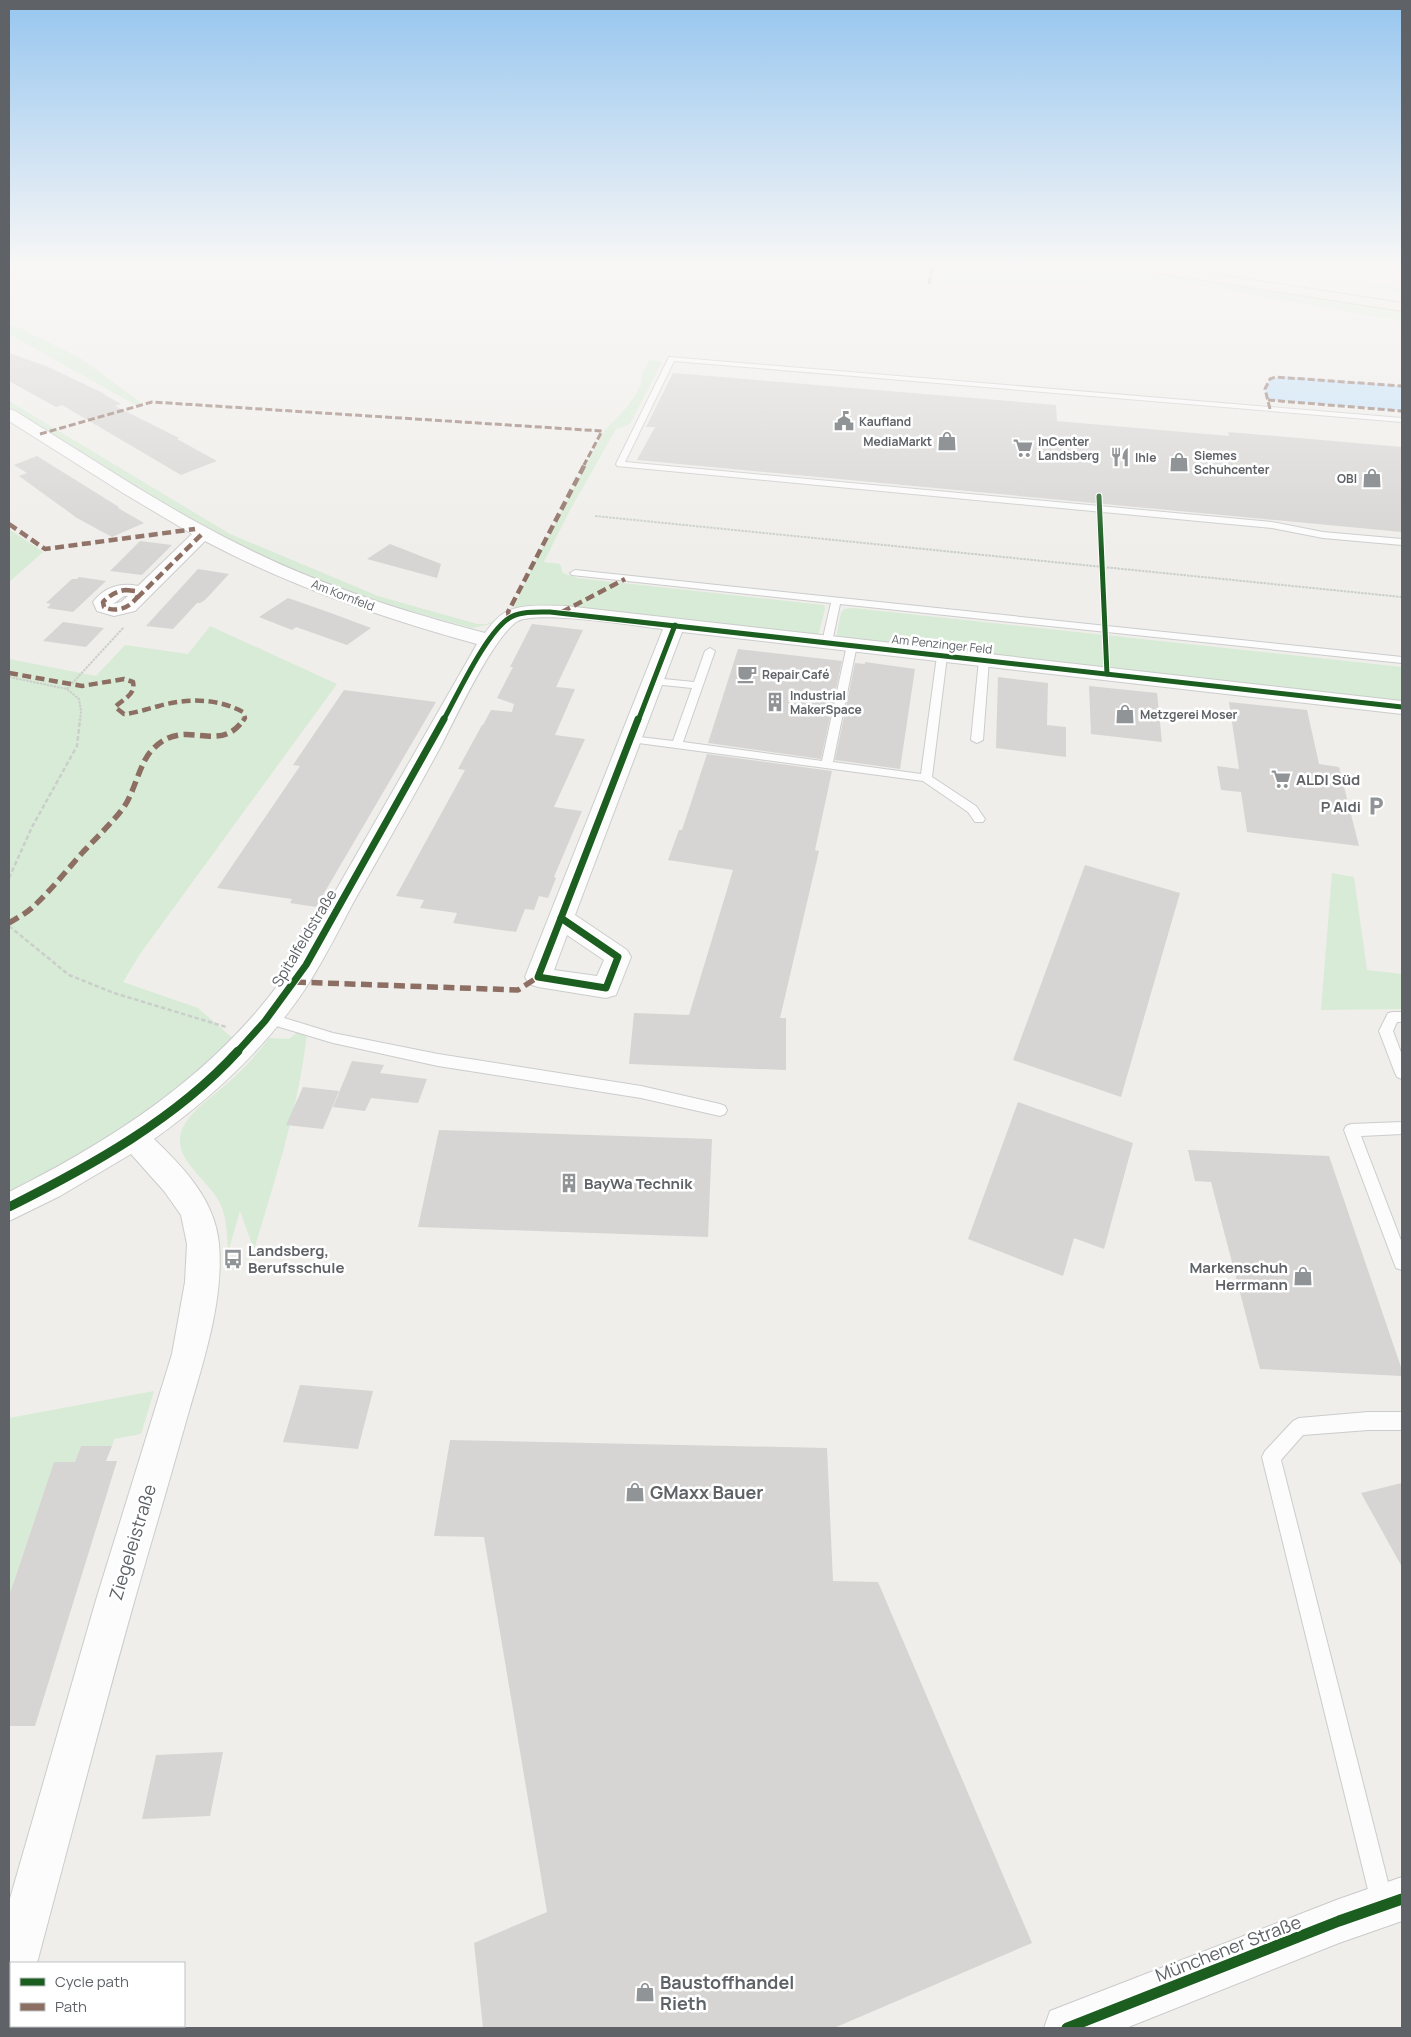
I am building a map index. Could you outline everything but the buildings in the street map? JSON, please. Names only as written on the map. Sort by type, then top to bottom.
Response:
[{"type":"street","name":"Am Kornfeld","points":[[9,414],[17,427],[203,533],[256,560],[316,585],[435,626],[490,641]]},
{"type":"street","points":[[130,603],[203,533]]},
{"type":"street","name":"Am Penzinger Feld","points":[[490,641],[509,618],[524,612],[581,614],[1402,707]]},
{"type":"street","points":[[561,918],[675,626]]},
{"type":"street","name":"Spitalfeldstraße","points":[[9,1207],[88,1166],[134,1138],[178,1106],[219,1069],[260,1026],[295,982],[398,804],[464,683],[490,641]]},
{"type":"street","name":"Ziegeleistraße","points":[[14,1962],[115,1600],[189,1354],[196,1317],[203,1259],[202,1235],[195,1211],[182,1193],[134,1138]]},
{"type":"street","name":"Münchener Straße","points":[[1067,2028],[1393,1903]]},
{"type":"lane","points":[[670,362],[620,464],[1272,525],[1323,535],[1402,542]]},
{"type":"lane","points":[[708,362],[1402,420]]},
{"type":"lane","points":[[574,573],[1402,660]]},
{"type":"lane","points":[[827,642],[836,601]]},
{"type":"lane","points":[[827,766],[852,645]]},
{"type":"lane","points":[[677,745],[710,651]]},
{"type":"lane","points":[[926,778],[942,656]]},
{"type":"lane","points":[[977,740],[984,660]]},
{"type":"lane","points":[[654,681],[698,686]]},
{"type":"lane","points":[[631,739],[926,778],[972,809],[979,819]]},
{"type":"lane","points":[[1402,1016],[1393,1017],[1386,1031],[1402,1073]]},
{"type":"lane","points":[[260,1026],[333,1038],[438,1060],[641,1092],[720,1110]]},
{"type":"lane","points":[[1402,1128],[1351,1130],[1402,1264]]},
{"type":"lane","points":[[1393,1903],[1271,1457],[1299,1427],[1368,1421],[1402,1421]]},
{"type":"path","points":[[595,516],[1402,597]]},
{"type":"path","points":[[67,689],[130,622],[130,603]]},
{"type":"path","points":[[9,677],[67,689],[79,699],[81,711],[77,746],[32,827],[9,878]]},
{"type":"path","points":[[9,926],[69,975],[114,993],[260,1026]]},
{"type":"green space","points":[[59,362],[86,362],[143,404],[137,406]]},
{"type":"green space","points":[[648,362],[662,362],[630,424],[616,429],[569,512],[544,562],[560,564],[563,573],[577,578],[824,605],[825,609],[818,636],[560,606],[540,605],[513,610],[532,567],[604,431],[634,397],[641,384],[642,374]]},
{"type":"green space","points":[[9,401],[230,534],[378,596],[477,624],[486,624],[505,617],[490,624],[472,628],[382,603],[293,570],[200,526],[31,423],[9,408]]},
{"type":"green space","points":[[9,529],[43,552],[9,582]]},
{"type":"green space","points":[[853,608],[1402,667],[1402,701],[836,638],[841,613],[844,609]]},
{"type":"green space","points":[[210,626],[337,684],[140,954],[123,982],[198,1008],[236,1041],[187,1090],[78,1162],[9,1193],[9,659],[96,676],[125,645],[188,654]]},
{"type":"green space","points":[[1332,873],[1354,877],[1367,970],[1402,974],[1402,1009],[1321,1010]]},
{"type":"green space","points":[[308,1023],[305,1052],[294,1110],[254,1250],[240,1211],[228,1252],[226,1227],[220,1203],[184,1155],[180,1145],[181,1134],[186,1122],[196,1111],[256,1055],[269,1038],[289,1039]]},
{"type":"green space","points":[[154,1391],[141,1434],[114,1439],[112,1446],[81,1446],[75,1462],[54,1462],[13,1583],[23,1620],[9,1620],[9,1418]]},
{"type":"water","points":[[1284,376],[1402,386],[1402,411],[1268,400],[1265,389],[1270,379]]},
{"type":"marked path","points":[[1270,409],[1265,389],[1270,379],[1275,377],[1402,386]]},
{"type":"marked path","points":[[1268,400],[1402,411]]},
{"type":"marked path","points":[[40,434],[152,402],[602,431],[508,612],[509,618]]},
{"type":"marked path","points":[[9,524],[45,549],[195,529]]},
{"type":"marked path","points":[[137,598],[203,533]]},
{"type":"marked path","points":[[562,612],[625,579]]},
{"type":"marked path","points":[[126,590],[135,591],[138,596],[132,604],[118,610],[104,607],[103,602],[108,597],[116,592],[126,590]]},
{"type":"marked path","points":[[9,673],[82,686],[124,679],[133,682],[134,690],[132,693],[115,707],[124,714],[193,700],[215,702],[234,707],[243,712],[245,718],[238,728],[231,734],[223,737],[187,733],[174,735],[160,742],[151,750],[125,805],[112,821],[33,907],[9,923]]},
{"type":"marked path","points":[[295,982],[518,990],[538,977]]},
{"type":"cycle path","points":[[1099,496],[1107,674]]},
{"type":"cycle path","points":[[9,1207],[89,1165],[128,1141],[166,1114],[235,1055],[265,1021],[293,985],[312,955],[480,655],[502,625],[511,617],[534,612],[583,614],[1402,707]]},
{"type":"cycle path","points":[[561,918],[618,957],[606,988],[538,977],[675,625]]},
{"type":"cycle path","points":[[1067,2028],[1339,1921],[1402,1899]]},
{"type":"place","name":"Kaufland","points":[[844,421]]},
{"type":"place","name":"MediaMarkt","points":[[947,441]]},
{"type":"place","name":"InCenter Landsberg","points":[[1023,448]]},
{"type":"place","name":"Ihle","points":[[1120,457]]},
{"type":"place","name":"Siemes Schuhcenter","points":[[1179,462]]},
{"type":"place","name":"OBI","points":[[1372,478]]},
{"type":"place","name":"Repair Café","points":[[747,674]]},
{"type":"place","name":"Industrial MakerSpace","points":[[775,702]]},
{"type":"place","name":"Metzgerei Moser","points":[[1125,714]]},
{"type":"place","name":"ALDI Süd","points":[[1281,779]]},
{"type":"place","name":"P Aldi","points":[[1376,806]]},
{"type":"place","name":"BayWa Technik","points":[[569,1183]]},
{"type":"place","name":"Landsberg, Berufsschule","points":[[233,1259]]},
{"type":"place","name":"Markenschuh Herrmann","points":[[1303,1276]]},
{"type":"place","name":"GMaxx Bauer","points":[[635,1492]]},
{"type":"place","name":"Baustoffhandel Rieth","points":[[645,1992]]}]
